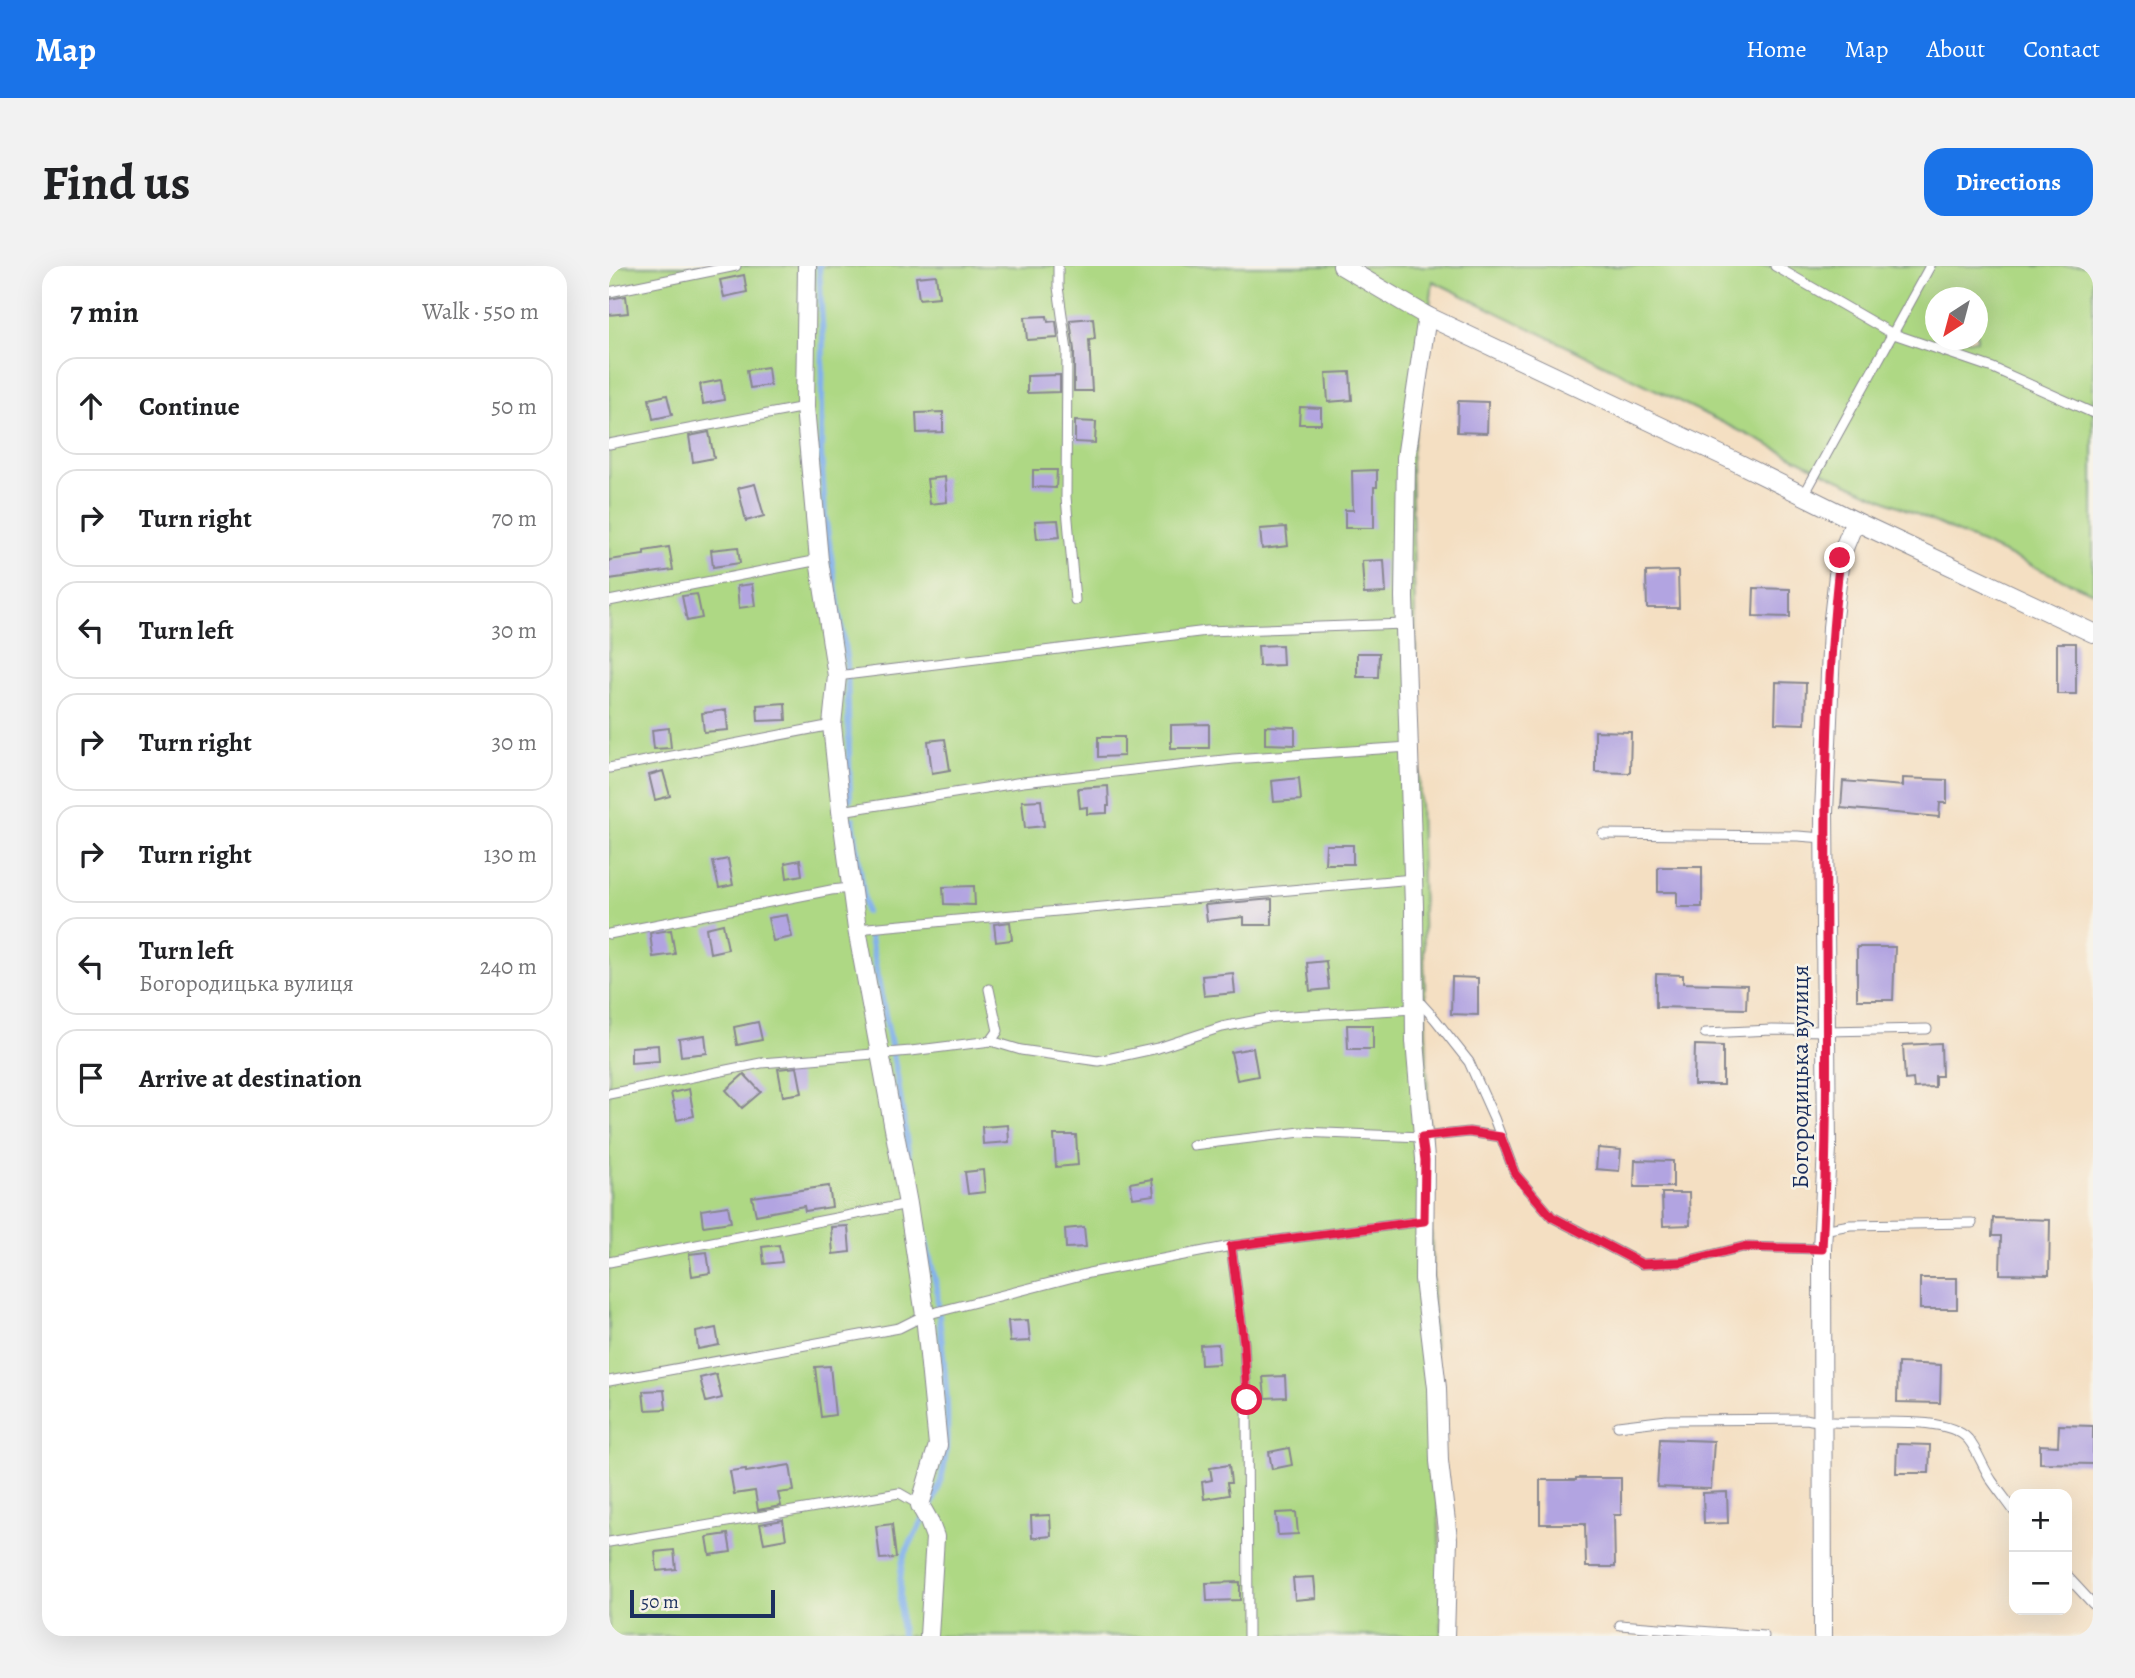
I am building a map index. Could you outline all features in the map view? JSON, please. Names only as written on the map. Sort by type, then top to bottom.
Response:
[{"type":"street","points":[[807,266],[805,407],[819,560],[838,676],[832,725],[841,811],[857,929],[882,1052],[925,1315],[938,1445],[924,1512],[935,1537],[929,1636]]},
{"type":"street","points":[[1342,266],[1427,316],[2093,633]]},
{"type":"street","points":[[1427,316],[1406,458],[1405,624],[1415,1041],[1425,1160],[1424,1279],[1437,1388],[1439,1461],[1448,1539],[1445,1636]]},
{"type":"street","name":"Богородицька вулиця","points":[[1823,1636],[1822,1249],[1827,1148],[1824,838],[1832,627],[1840,558],[1855,521]]},
{"type":"lane","points":[[609,292],[736,266]]},
{"type":"lane","points":[[1058,266],[1058,287],[1067,351],[1066,497],[1075,600]]},
{"type":"lane","points":[[1775,266],[1891,333],[1993,368],[2093,413]]},
{"type":"lane","points":[[1804,495],[1930,266]]},
{"type":"lane","points":[[609,444],[805,407]]},
{"type":"lane","points":[[609,601],[819,560]]},
{"type":"lane","points":[[838,676],[1206,631],[1405,624]]},
{"type":"lane","points":[[609,768],[832,725]]},
{"type":"lane","points":[[841,811],[1036,780],[1233,759],[1409,747]]},
{"type":"lane","points":[[1603,834],[1824,838]]},
{"type":"lane","points":[[857,929],[1413,879]]},
{"type":"lane","points":[[609,934],[851,888]]},
{"type":"lane","points":[[989,989],[998,1031],[991,1041]]},
{"type":"lane","points":[[609,1094],[761,1063],[991,1041],[1021,1050],[1098,1061],[1158,1048],[1222,1027],[1273,1017],[1414,1003],[1435,1019],[1469,1062],[1515,1174],[1552,1217],[1642,1264],[1682,1262],[1743,1247],[1822,1249]]},
{"type":"lane","points":[[1705,1033],[1927,1029]]},
{"type":"lane","points":[[1193,1145],[1301,1132],[1422,1137],[1469,1132],[1501,1137]]},
{"type":"lane","points":[[609,1262],[908,1204]]},
{"type":"lane","points":[[609,1381],[899,1328],[925,1315],[1089,1273],[1231,1246],[1424,1221]]},
{"type":"lane","points":[[1823,1230],[1850,1225],[1972,1223]]},
{"type":"lane","points":[[1231,1246],[1244,1343],[1247,1400],[1248,1636]]},
{"type":"lane","points":[[1618,1426],[1667,1420],[1806,1419],[1822,1423],[1893,1421],[1940,1424],[1967,1437],[1992,1481],[2009,1504]]},
{"type":"lane","points":[[609,1542],[899,1493],[924,1512]]},
{"type":"lane","points":[[2072,1581],[2093,1604]]},
{"type":"lane","points":[[1620,1625],[1764,1636]]},
{"type":"green space","points":[[609,266],[2093,266],[2093,593],[1838,479],[1433,281],[1411,462],[1442,1636],[609,1636]]},
{"type":"building","points":[[744,275],[747,292],[724,297],[720,280]]},
{"type":"building","points":[[936,275],[939,297],[919,299],[916,277]]},
{"type":"building","points":[[626,296],[628,313],[609,315],[609,299]]},
{"type":"building","points":[[1047,316],[1048,322],[1056,321],[1058,338],[1027,340],[1025,317]]},
{"type":"building","points":[[1093,318],[1095,339],[1089,340],[1092,391],[1074,391],[1074,350],[1070,320]]},
{"type":"building","points":[[768,367],[770,385],[750,388],[747,370]]},
{"type":"building","points":[[1350,372],[1352,400],[1328,402],[1326,373]]},
{"type":"building","points":[[1060,375],[1060,392],[1027,393],[1027,376]]},
{"type":"building","points":[[721,380],[724,400],[703,404],[700,384]]},
{"type":"building","points":[[667,395],[672,415],[653,419],[649,399]]},
{"type":"building","points":[[1458,401],[1488,402],[1487,433],[1457,432]]},
{"type":"building","points":[[1300,407],[1321,408],[1321,424],[1299,424]]},
{"type":"building","points":[[943,412],[943,432],[917,433],[916,413]]},
{"type":"building","points":[[1075,421],[1096,422],[1095,443],[1075,442]]},
{"type":"building","points":[[709,432],[714,458],[693,462],[689,436]]},
{"type":"building","points":[[1033,470],[1057,470],[1056,488],[1033,487]]},
{"type":"building","points":[[1377,470],[1377,487],[1374,487],[1374,528],[1345,528],[1345,510],[1353,510],[1352,471]]},
{"type":"building","points":[[945,477],[947,502],[930,504],[927,479]]},
{"type":"building","points":[[755,484],[764,516],[746,521],[738,488]]},
{"type":"building","points":[[1058,520],[1060,537],[1037,539],[1035,521]]},
{"type":"building","points":[[1286,527],[1288,546],[1262,549],[1260,529]]},
{"type":"building","points":[[669,547],[673,570],[609,579],[609,560],[644,555],[644,551]]},
{"type":"building","points":[[738,547],[740,563],[713,567],[711,550]]},
{"type":"building","points":[[1384,560],[1386,593],[1364,594],[1362,561]]},
{"type":"building","points":[[1678,571],[1679,608],[1647,608],[1646,572]]},
{"type":"building","points":[[752,584],[755,606],[739,608],[737,586]]},
{"type":"building","points":[[1754,588],[1790,589],[1790,617],[1753,616]]},
{"type":"building","points":[[697,594],[702,618],[687,621],[682,596]]},
{"type":"building","points":[[2057,643],[2076,643],[2076,694],[2057,694]]},
{"type":"building","points":[[1282,645],[1283,665],[1259,666],[1258,646]]},
{"type":"building","points":[[1357,653],[1379,653],[1378,677],[1357,677]]},
{"type":"building","points":[[1776,682],[1806,683],[1805,724],[1775,723]]},
{"type":"building","points":[[785,703],[786,720],[758,721],[757,705]]},
{"type":"building","points":[[726,710],[728,730],[704,732],[702,713]]},
{"type":"building","points":[[1209,724],[1209,748],[1171,748],[1171,725]]},
{"type":"building","points":[[1265,726],[1295,727],[1295,745],[1265,744]]},
{"type":"building","points":[[669,728],[671,748],[654,749],[652,730]]},
{"type":"building","points":[[1595,731],[1631,732],[1630,773],[1595,772]]},
{"type":"building","points":[[1098,737],[1124,737],[1124,756],[1098,757]]},
{"type":"building","points":[[945,739],[950,770],[932,773],[928,741]]},
{"type":"building","points":[[663,771],[670,796],[655,800],[649,775]]},
{"type":"building","points":[[1299,778],[1301,800],[1274,802],[1272,781]]},
{"type":"building","points":[[1903,778],[1947,780],[1947,803],[1940,803],[1939,817],[1841,808],[1843,781],[1903,786]]},
{"type":"building","points":[[1108,786],[1107,813],[1087,814],[1087,807],[1080,808],[1078,788]]},
{"type":"building","points":[[1041,800],[1044,826],[1025,828],[1022,801]]},
{"type":"building","points":[[1326,845],[1353,845],[1353,864],[1325,864]]},
{"type":"building","points":[[728,859],[733,885],[719,888],[713,862]]},
{"type":"building","points":[[800,860],[802,875],[787,878],[785,863]]},
{"type":"building","points":[[1658,867],[1702,867],[1702,907],[1677,907],[1677,892],[1658,892]]},
{"type":"building","points":[[974,886],[975,905],[944,904],[943,887]]},
{"type":"building","points":[[1272,899],[1272,925],[1244,925],[1244,917],[1207,921],[1205,905]]},
{"type":"building","points":[[787,915],[792,937],[773,941],[768,918]]},
{"type":"building","points":[[1010,922],[1012,940],[996,942],[994,924]]},
{"type":"building","points":[[723,924],[728,949],[710,953],[706,928]]},
{"type":"building","points":[[671,930],[675,954],[653,957],[650,933]]},
{"type":"building","points":[[1857,947],[1895,947],[1893,1000],[1857,1000]]},
{"type":"building","points":[[1326,961],[1329,989],[1310,991],[1307,963]]},
{"type":"building","points":[[1233,973],[1235,993],[1204,996],[1202,976]]},
{"type":"building","points":[[1656,974],[1683,975],[1683,983],[1747,985],[1746,1009],[1656,1007]]},
{"type":"building","points":[[1452,977],[1478,978],[1478,1015],[1451,1014]]},
{"type":"building","points":[[758,1022],[762,1040],[737,1045],[734,1027]]},
{"type":"building","points":[[1347,1025],[1373,1025],[1373,1049],[1348,1049]]},
{"type":"building","points":[[705,1035],[707,1053],[681,1056],[679,1039]]},
{"type":"building","points":[[1941,1043],[1942,1076],[1935,1076],[1935,1087],[1914,1088],[1913,1079],[1905,1080],[1903,1045]]},
{"type":"building","points":[[658,1045],[659,1061],[631,1063],[631,1047]]},
{"type":"building","points":[[1695,1045],[1723,1046],[1723,1085],[1694,1085]]},
{"type":"building","points":[[1253,1048],[1258,1076],[1237,1080],[1231,1052]]},
{"type":"building","points":[[797,1067],[802,1093],[783,1096],[778,1069]]},
{"type":"building","points":[[744,1074],[761,1092],[742,1108],[726,1090]]},
{"type":"building","points":[[689,1089],[694,1116],[677,1120],[671,1093]]},
{"type":"building","points":[[1008,1125],[1009,1142],[983,1144],[982,1127]]},
{"type":"building","points":[[1054,1135],[1076,1135],[1078,1165],[1056,1167]]},
{"type":"building","points":[[1598,1148],[1621,1150],[1619,1171],[1596,1169]]},
{"type":"building","points":[[1635,1160],[1673,1161],[1673,1187],[1634,1187]]},
{"type":"building","points":[[983,1170],[985,1192],[968,1194],[965,1172]]},
{"type":"building","points":[[1152,1179],[1154,1195],[1133,1198],[1130,1183]]},
{"type":"building","points":[[829,1186],[832,1207],[805,1211],[804,1206],[756,1215],[752,1197]]},
{"type":"building","points":[[1662,1193],[1689,1193],[1690,1225],[1663,1226]]},
{"type":"building","points":[[728,1206],[731,1222],[703,1226],[701,1210]]},
{"type":"building","points":[[1993,1218],[2050,1220],[2049,1275],[2000,1274],[2001,1236],[1992,1236]]},
{"type":"building","points":[[848,1226],[850,1252],[833,1254],[831,1227]]},
{"type":"building","points":[[1084,1227],[1086,1247],[1066,1248],[1065,1229]]},
{"type":"building","points":[[779,1245],[782,1262],[764,1264],[762,1247]]},
{"type":"building","points":[[707,1252],[710,1273],[692,1276],[689,1254]]},
{"type":"building","points":[[1920,1278],[1957,1278],[1957,1309],[1920,1309]]},
{"type":"building","points":[[1028,1320],[1030,1341],[1010,1342],[1008,1321]]},
{"type":"building","points":[[716,1328],[719,1345],[698,1349],[696,1332]]},
{"type":"building","points":[[1218,1344],[1219,1364],[1201,1365],[1200,1345]]},
{"type":"building","points":[[1898,1363],[1941,1365],[1940,1403],[1897,1402]]},
{"type":"building","points":[[830,1366],[835,1415],[821,1417],[815,1367]]},
{"type":"building","points":[[716,1374],[722,1398],[706,1402],[700,1378]]},
{"type":"building","points":[[1285,1376],[1286,1397],[1265,1398],[1263,1377]]},
{"type":"building","points":[[664,1390],[666,1409],[645,1410],[643,1391]]},
{"type":"building","points":[[2059,1425],[2093,1426],[2093,1464],[2040,1463],[2040,1445],[2058,1446]]},
{"type":"building","points":[[1660,1439],[1714,1441],[1711,1489],[1657,1487]]},
{"type":"building","points":[[1897,1444],[1930,1445],[1929,1473],[1896,1473]]},
{"type":"building","points":[[1289,1448],[1292,1465],[1272,1469],[1269,1452]]},
{"type":"building","points":[[790,1465],[794,1491],[778,1493],[781,1506],[758,1510],[755,1491],[734,1494],[730,1471],[746,1469],[746,1472]]},
{"type":"building","points":[[1229,1465],[1229,1495],[1204,1499],[1202,1482],[1212,1480],[1210,1468]]},
{"type":"building","points":[[1621,1478],[1621,1515],[1614,1515],[1615,1567],[1586,1567],[1585,1524],[1540,1524],[1540,1480]]},
{"type":"building","points":[[1727,1492],[1728,1523],[1704,1524],[1703,1493]]},
{"type":"building","points":[[1296,1512],[1298,1534],[1278,1535],[1276,1513]]},
{"type":"building","points":[[1050,1515],[1051,1536],[1032,1538],[1031,1516]]},
{"type":"building","points":[[783,1520],[786,1539],[764,1543],[760,1524]]},
{"type":"building","points":[[892,1524],[896,1558],[880,1559],[876,1526]]},
{"type":"building","points":[[728,1534],[731,1552],[710,1555],[707,1537]]},
{"type":"building","points":[[674,1550],[676,1569],[657,1571],[655,1552]]},
{"type":"building","points":[[1314,1577],[1316,1598],[1295,1600],[1293,1578]]},
{"type":"building","points":[[1240,1582],[1240,1600],[1207,1601],[1206,1583]]},
{"type":"waterway","points":[[819,266],[823,341],[821,452],[825,515],[847,664],[850,799]]},
{"type":"waterway","points":[[853,819],[866,912]]},
{"type":"waterway","points":[[869,933],[897,1075],[912,1179]]},
{"type":"waterway","points":[[915,1197],[937,1288],[938,1307]]},
{"type":"waterway","points":[[902,1636],[902,1564],[938,1490],[945,1460],[947,1398],[939,1315]]},
{"type":"route","points":[[1247,1400],[1244,1343],[1231,1246],[1424,1221],[1425,1160],[1422,1137],[1469,1132],[1501,1137],[1515,1174],[1552,1217],[1601,1245],[1642,1264],[1682,1262],[1743,1247],[1822,1249],[1827,1148],[1824,813],[1832,627],[1840,558]]}]
